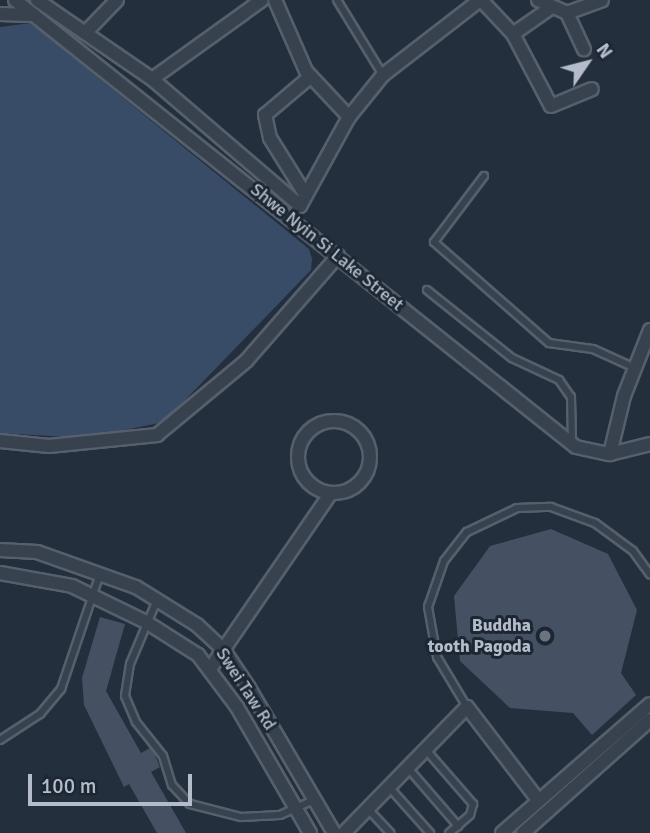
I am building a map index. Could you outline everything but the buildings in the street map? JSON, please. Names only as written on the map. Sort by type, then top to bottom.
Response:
[{"type":"street","points":[[37,0],[152,79],[300,206],[349,117],[383,75],[480,0],[513,34],[551,106],[592,89]]},
{"type":"street","points":[[85,33],[117,0]]},
{"type":"street","points":[[152,79],[262,0]]},
{"type":"street","points":[[275,0],[310,77],[349,117]]},
{"type":"street","points":[[538,0],[549,9],[567,13],[602,0]]},
{"type":"street","name":"Shwe Nyin Si Lake Street","points":[[16,1],[572,444],[610,454],[650,444]]},
{"type":"street","points":[[513,34],[549,9]]},
{"type":"street","points":[[567,13],[584,49]]},
{"type":"street","points":[[0,14],[32,15]]},
{"type":"street","points":[[305,194],[270,138],[265,115],[310,77]]},
{"type":"street","points":[[0,442],[49,446],[157,435],[246,361],[338,256]]},
{"type":"street","points":[[610,454],[635,369],[650,330]]},
{"type":"street","points":[[210,669],[329,496],[356,488],[368,473],[371,454],[364,436],[349,423],[330,420],[306,434],[297,461],[304,479],[329,496]]},
{"type":"street","points":[[5,550],[5,572]]},
{"type":"street","name":"Swei Taw Rd","points":[[5,550],[37,552],[100,574],[157,600],[223,649],[334,833]]},
{"type":"street","name":"Swei Taw Rd","points":[[5,572],[90,593],[146,622],[198,655],[210,669],[310,833]]},
{"type":"street","points":[[502,833],[650,704]]},
{"type":"street","points":[[344,833],[467,706],[538,800]]},
{"type":"street","points":[[523,833],[650,720]]},
{"type":"lane","points":[[337,0],[383,75]]},
{"type":"lane","points":[[484,176],[434,242],[549,343],[593,349],[635,369]]},
{"type":"lane","points":[[427,290],[512,358],[559,380],[571,397],[572,444]]},
{"type":"lane","points":[[467,706],[437,657],[428,607],[444,561],[467,532],[517,508],[551,507],[595,523],[634,551],[650,574]]},
{"type":"lane","points":[[0,740],[53,702],[90,593],[100,574]]},
{"type":"lane","points":[[157,600],[146,622],[125,681],[125,696],[136,722],[163,756],[180,795],[203,810],[241,817],[296,810],[314,800]]},
{"type":"lane","points":[[426,750],[473,804],[450,833]]},
{"type":"lane","points":[[408,768],[458,826]]},
{"type":"lane","points":[[389,787],[430,833]]},
{"type":"lane","points":[[368,809],[390,833]]},
{"type":"water","points":[[31,23],[309,249],[311,270],[164,422],[85,438],[0,433],[0,27]]},
{"type":"place","name":"Buddha tooth Pagoda","points":[[545,636]]}]
